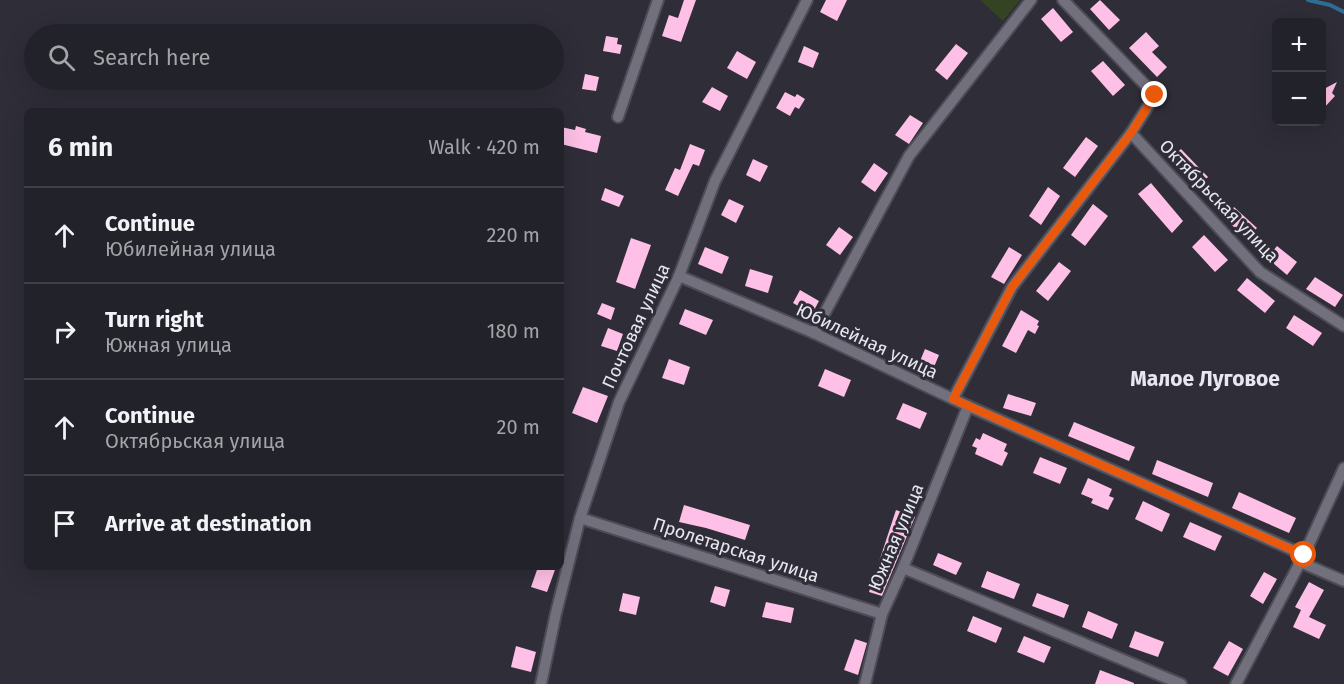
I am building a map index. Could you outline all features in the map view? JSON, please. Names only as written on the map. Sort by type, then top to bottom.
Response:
[{"type":"street","points":[[618,117],[658,0]]},
{"type":"street","name":"Почтовая улица","points":[[541,684],[580,518],[619,402],[679,276],[716,181],[807,0]]},
{"type":"street","points":[[814,333],[909,156],[1031,0]]},
{"type":"street","points":[[953,399],[1012,287],[1131,133],[1155,95],[1063,0]]},
{"type":"street","name":"Октябрьская улица","points":[[1131,133],[1260,272],[1344,326]]},
{"type":"street","name":"Юбилейная улица","points":[[679,276],[814,333],[1302,559],[1344,581]]},
{"type":"street","name":"Южная улица","points":[[865,684],[882,614],[903,568],[968,406]]},
{"type":"street","points":[[1236,684],[1302,559],[1344,468]]},
{"type":"street","name":"Пролетарская улица","points":[[580,518],[882,614]]},
{"type":"street","points":[[903,568],[1181,684]]},
{"type":"green space","points":[[980,0],[1020,0],[1003,21]]},
{"type":"building","points":[[684,0],[696,0],[681,42],[662,36],[669,15],[678,18]]},
{"type":"building","points":[[826,0],[847,0],[837,21],[820,12]]},
{"type":"building","points":[[1100,0],[1120,20],[1109,30],[1090,9]]},
{"type":"building","points":[[1053,8],[1073,32],[1061,42],[1041,19]]},
{"type":"building","points":[[1146,32],[1159,46],[1152,52],[1167,67],[1157,77],[1129,48]]},
{"type":"building","points":[[606,36],[618,38],[617,44],[622,45],[620,54],[603,51]]},
{"type":"building","points":[[956,44],[968,53],[947,80],[935,70]]},
{"type":"building","points":[[804,46],[819,53],[813,68],[798,62]]},
{"type":"building","points":[[737,51],[756,62],[747,79],[727,68]]},
{"type":"building","points":[[1103,61],[1125,85],[1113,96],[1091,71]]},
{"type":"building","points":[[585,74],[599,77],[596,91],[582,89]]},
{"type":"building","points":[[1337,82],[1332,93],[1335,96],[1326,106],[1326,88]]},
{"type":"building","points":[[712,87],[728,96],[720,111],[702,102]]},
{"type":"building","points":[[785,92],[795,97],[797,94],[805,99],[799,109],[795,107],[790,116],[776,108]]},
{"type":"building","points":[[910,115],[923,123],[909,144],[895,135]]},
{"type":"building","points":[[576,126],[586,129],[585,132],[601,136],[597,153],[564,145],[564,128],[575,130]]},
{"type":"building","points":[[1086,137],[1098,146],[1075,177],[1063,168]]},
{"type":"building","points":[[690,144],[705,150],[699,166],[693,164],[678,196],[665,190],[675,168],[680,170]]},
{"type":"building","points":[[1181,149],[1208,177],[1197,188],[1170,159]]},
{"type":"building","points":[[753,159],[768,166],[760,182],[746,175]]},
{"type":"building","points":[[874,163],[888,173],[875,192],[861,182]]},
{"type":"building","points":[[1151,183],[1183,221],[1172,233],[1138,194]]},
{"type":"building","points":[[1048,187],[1060,196],[1041,225],[1029,216]]},
{"type":"building","points":[[605,188],[624,196],[619,207],[601,200]]},
{"type":"building","points":[[729,199],[744,206],[736,223],[721,215]]},
{"type":"building","points":[[1093,204],[1108,216],[1085,246],[1071,235]]},
{"type":"building","points":[[1234,207],[1257,228],[1247,239],[1224,218]]},
{"type":"building","points":[[839,227],[853,237],[840,255],[826,245]]},
{"type":"building","points":[[1204,235],[1228,260],[1215,272],[1192,247]]},
{"type":"building","points":[[631,238],[651,245],[635,289],[616,282]]},
{"type":"building","points":[[1277,246],[1297,262],[1287,275],[1267,258]]},
{"type":"building","points":[[705,247],[729,257],[722,274],[698,264]]},
{"type":"building","points":[[1009,247],[1022,255],[1004,284],[991,277]]},
{"type":"building","points":[[1059,262],[1071,271],[1048,301],[1036,291]]},
{"type":"building","points":[[750,269],[773,276],[768,293],[745,286]]},
{"type":"building","points":[[1315,277],[1343,295],[1335,307],[1306,289]]},
{"type":"building","points":[[1247,278],[1275,301],[1265,313],[1237,290]]},
{"type":"building","points":[[800,290],[819,301],[812,314],[793,303]]},
{"type":"building","points":[[602,303],[615,308],[611,320],[597,314]]},
{"type":"building","points":[[685,309],[713,320],[706,335],[679,324]]},
{"type":"building","points":[[1021,310],[1039,321],[1037,325],[1039,326],[1035,334],[1028,330],[1016,353],[1002,346]]},
{"type":"building","points":[[1294,315],[1322,333],[1313,346],[1286,328]]},
{"type":"building","points":[[608,328],[623,334],[617,351],[601,346]]},
{"type":"building","points":[[925,349],[939,355],[934,367],[920,361]]},
{"type":"building","points":[[669,359],[690,367],[684,385],[662,378]]},
{"type":"building","points":[[825,369],[851,380],[844,397],[818,386]]},
{"type":"building","points":[[583,387],[608,396],[597,423],[572,413]]},
{"type":"building","points":[[1008,394],[1036,403],[1031,416],[1003,408]]},
{"type":"building","points":[[903,403],[927,413],[920,429],[896,419]]},
{"type":"building","points":[[1074,422],[1135,447],[1129,461],[1068,436]]},
{"type":"building","points":[[983,433],[1007,444],[1004,451],[1008,453],[1002,466],[975,454],[977,448],[972,446],[976,438],[980,440]]},
{"type":"building","points":[[1040,457],[1067,468],[1060,484],[1033,473]]},
{"type":"building","points":[[1157,460],[1213,483],[1208,497],[1152,474]]},
{"type":"building","points":[[1088,478],[1112,489],[1109,496],[1114,498],[1108,510],[1091,503],[1093,499],[1081,494]]},
{"type":"building","points":[[1239,492],[1296,518],[1289,533],[1232,508]]},
{"type":"building","points":[[1143,501],[1170,514],[1162,532],[1135,519]]},
{"type":"building","points":[[684,505],[750,525],[745,540],[679,522]]},
{"type":"building","points":[[896,510],[915,517],[882,596],[869,592]]},
{"type":"building","points":[[1190,522],[1222,536],[1215,551],[1183,537]]},
{"type":"building","points":[[938,553],[962,563],[956,575],[933,565]]},
{"type":"building","points":[[537,570],[555,570],[547,592],[531,587]]},
{"type":"building","points":[[987,571],[1020,584],[1014,599],[981,587]]},
{"type":"building","points":[[1264,572],[1277,579],[1263,604],[1250,596]]},
{"type":"building","points":[[1309,582],[1324,590],[1309,617],[1326,625],[1319,639],[1293,627],[1301,610],[1295,607]]},
{"type":"building","points":[[715,586],[730,590],[725,607],[710,602]]},
{"type":"building","points":[[623,593],[640,597],[636,615],[619,611]]},
{"type":"building","points":[[1037,593],[1069,605],[1064,618],[1032,606]]},
{"type":"building","points":[[766,602],[794,608],[791,623],[762,617]]},
{"type":"building","points":[[1088,611],[1118,624],[1112,639],[1082,627]]},
{"type":"building","points":[[973,616],[1002,628],[996,643],[967,631]]},
{"type":"building","points":[[1135,631],[1164,642],[1158,657],[1129,647]]},
{"type":"building","points":[[1024,636],[1051,647],[1044,663],[1017,652]]},
{"type":"building","points":[[855,639],[867,643],[858,675],[844,670]]},
{"type":"building","points":[[1229,641],[1243,649],[1228,676],[1213,668]]},
{"type":"building","points":[[516,646],[536,652],[531,672],[511,667]]},
{"type":"building","points":[[1100,670],[1134,683],[1134,684],[1095,684]]},
{"type":"waterway","points":[[1308,0],[1330,5],[1344,12]]},
{"type":"district","name":"Малое Луговое","points":[[1205,379]]},
{"type":"route","points":[[1155,95],[1131,133],[1012,287],[953,399],[1304,555]]}]
